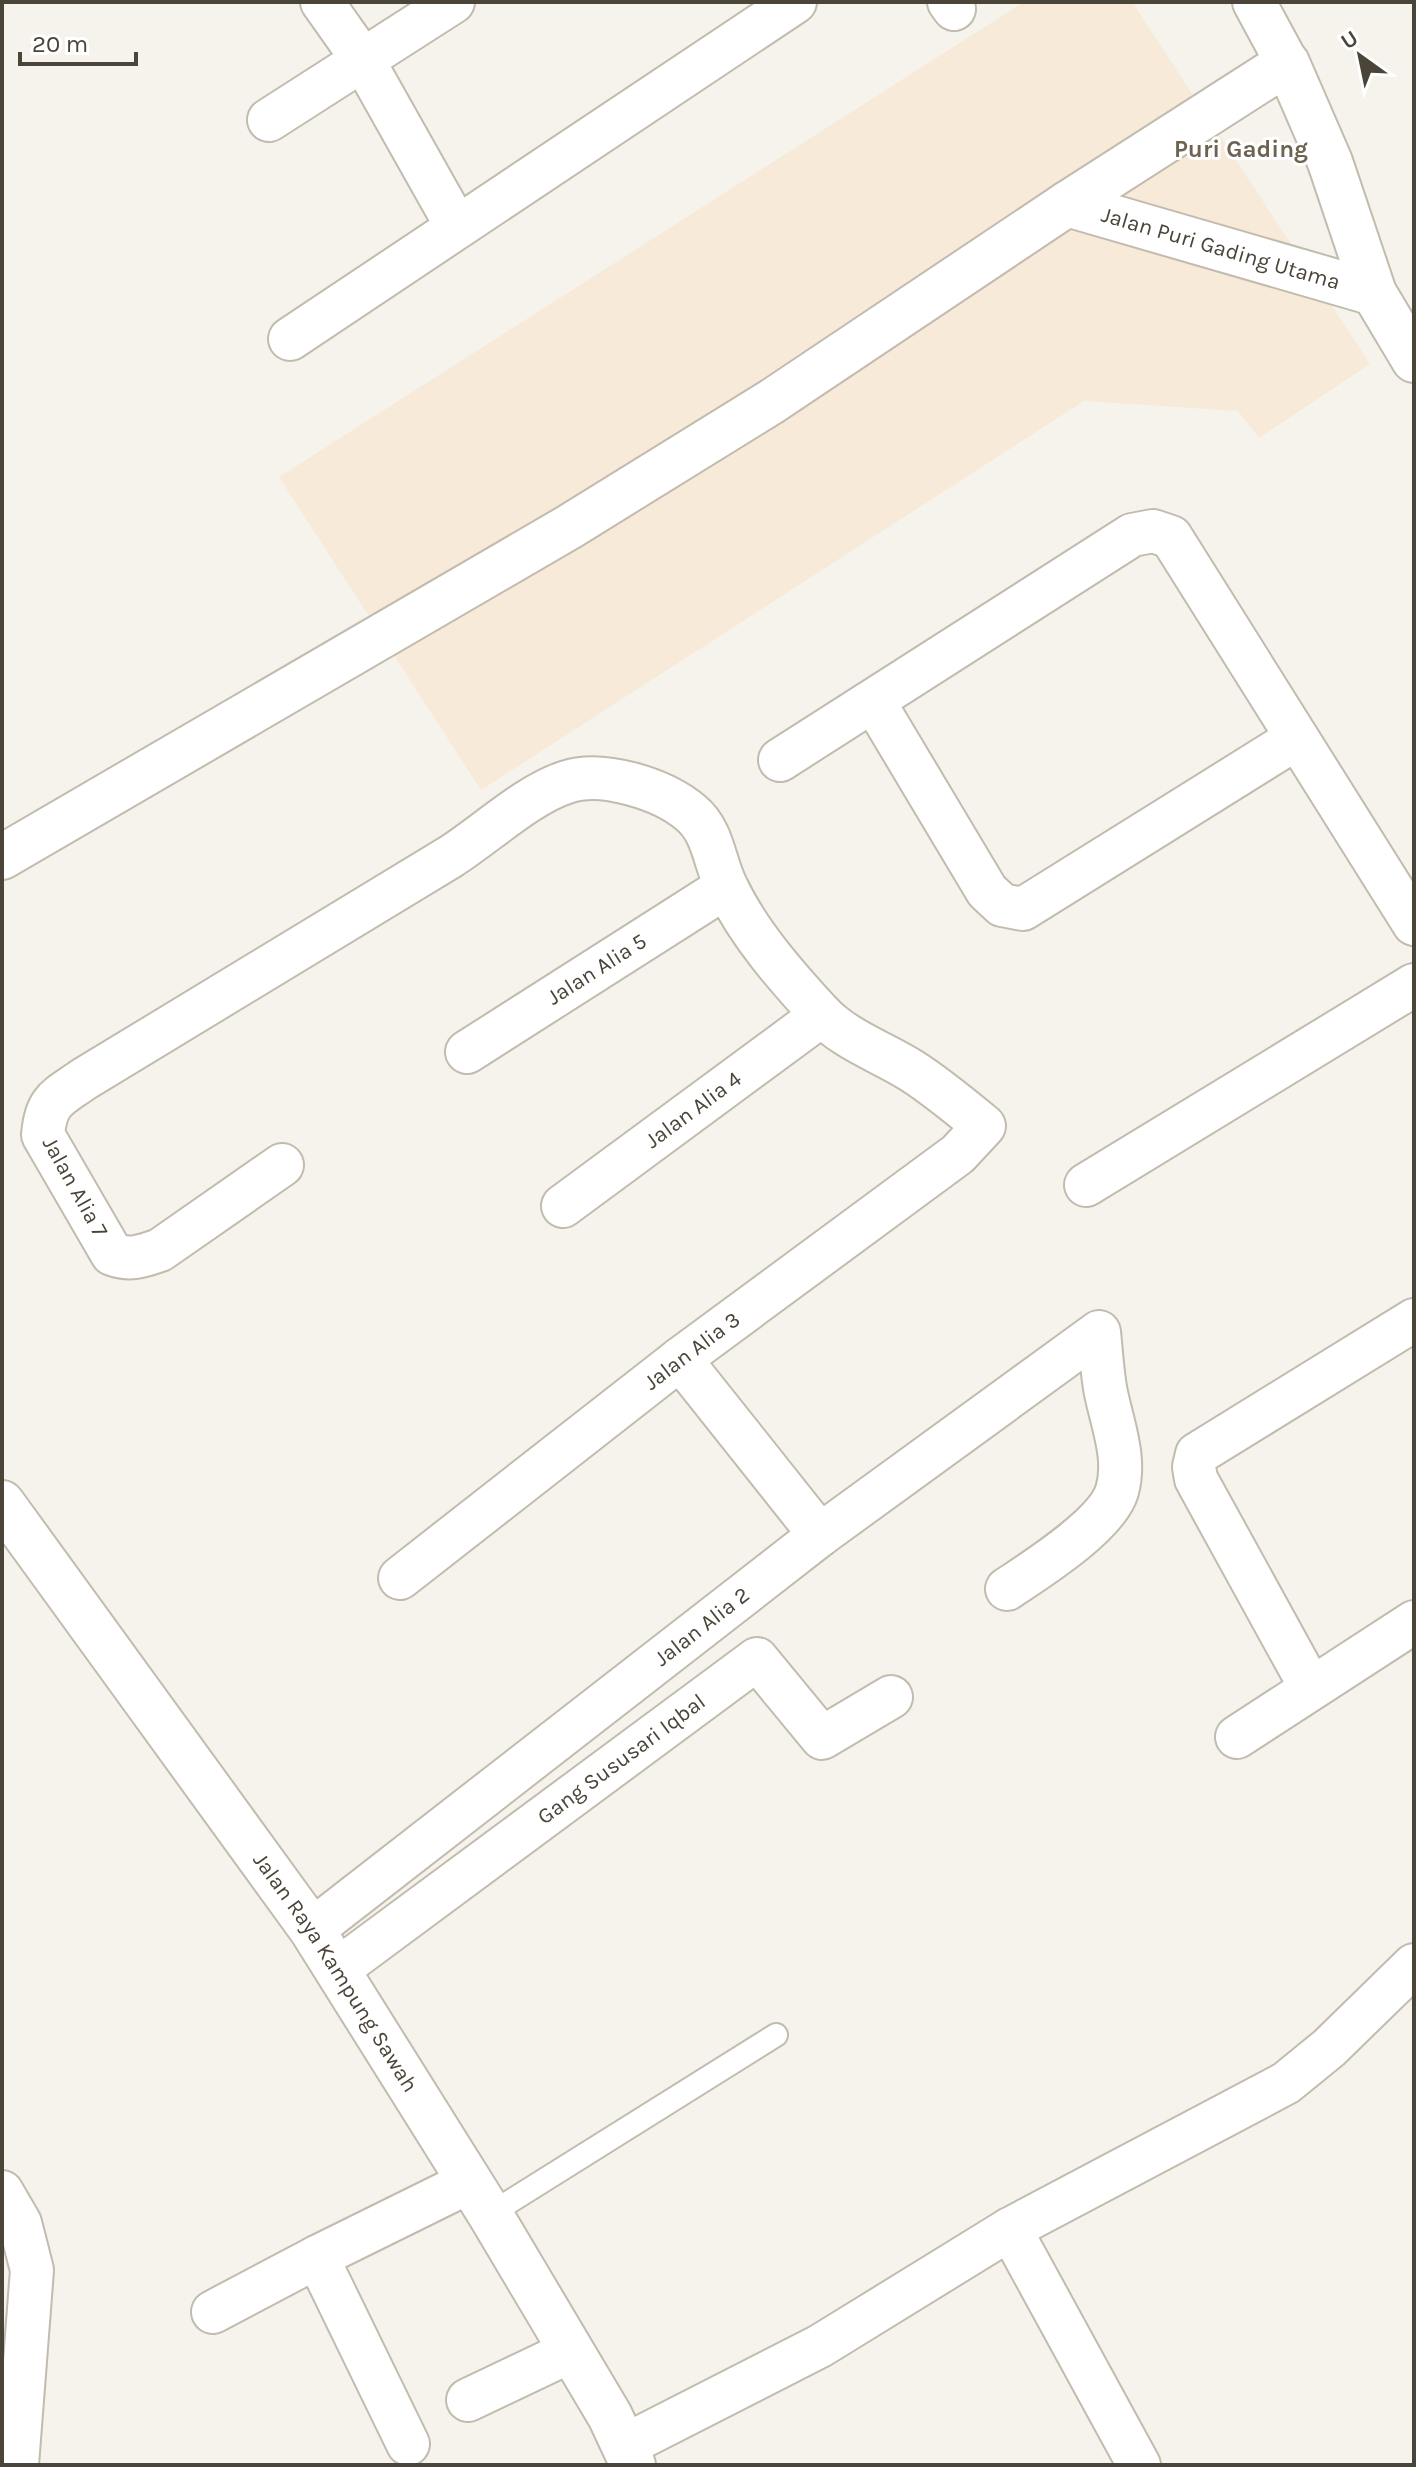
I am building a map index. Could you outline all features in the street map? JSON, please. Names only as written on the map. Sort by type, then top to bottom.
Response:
[{"type":"street","points":[[322,2],[363,60],[457,227]]},
{"type":"street","points":[[269,120],[453,2]]},
{"type":"street","points":[[290,339],[795,2]]},
{"type":"street","points":[[2,857],[583,519],[771,402],[1067,204],[1287,63],[1254,2]]},
{"type":"street","name":"Jalan Puri Gading Utama","points":[[1287,63],[1330,162],[1374,293],[1414,360]]},
{"type":"street","name":"Jalan Puri Gading Utama","points":[[1067,204],[1374,293]]},
{"type":"street","points":[[780,760],[1132,535],[1153,531],[1171,537],[1414,924]]},
{"type":"street","points":[[874,702],[987,891],[1002,905],[1023,909],[1297,738]]},
{"type":"street","name":"Jalan Alia 7","points":[[282,1165],[160,1250],[139,1257],[122,1258],[112,1254],[43,1135],[45,1113],[54,1100],[84,1079],[457,852],[531,800],[566,782],[591,778],[635,785],[674,800],[694,815],[709,834],[726,887]]},
{"type":"street","points":[[726,887],[761,942],[822,1015]]},
{"type":"street","name":"Jalan Alia 5","points":[[467,1052],[726,887]]},
{"type":"street","points":[[1086,1185],[1414,985]]},
{"type":"street","name":"Jalan Alia 3","points":[[400,1578],[680,1359],[958,1154],[984,1126],[912,1071],[840,1031],[822,1015]]},
{"type":"street","name":"Jalan Alia 4","points":[[563,1206],[822,1015]]},
{"type":"street","points":[[1311,1688],[1196,1479],[1194,1467],[1197,1454],[1414,1320]]},
{"type":"street","name":"Jalan Alia 2","points":[[312,1930],[820,1535],[1099,1332],[1105,1389],[1120,1468],[1116,1494],[1099,1518],[1052,1559],[1007,1589]]},
{"type":"street","points":[[680,1359],[820,1535]]},
{"type":"street","name":"Jalan Raya Kampung Sawah","points":[[2,1503],[312,1930],[479,2198],[610,2416],[629,2456]]},
{"type":"street","points":[[1237,1737],[1414,1622]]},
{"type":"street","name":"Gang Sususari Iqbal","points":[[337,1970],[757,1659],[822,1738],[891,1697]]},
{"type":"street","points":[[629,2456],[820,2346],[1010,2229],[1286,2083],[1329,2048],[1414,1965]]},
{"type":"street","points":[[2,2192],[20,2223],[32,2270],[11,2418],[17,2465]]},
{"type":"street","points":[[213,2312],[317,2257],[479,2198]]},
{"type":"street","points":[[1010,2229],[1139,2465]]},
{"type":"street","points":[[317,2257],[408,2444]]},
{"type":"street","points":[[468,2400],[571,2351]]},
{"type":"lane","points":[[479,2198],[776,2035]]},
{"type":"shaded area","points":[[1024,2],[1132,2],[1370,364],[1259,438],[1238,411],[1084,401],[481,790],[279,477]]},
{"type":"district","name":"Puri Gading","points":[[1241,149]]}]
